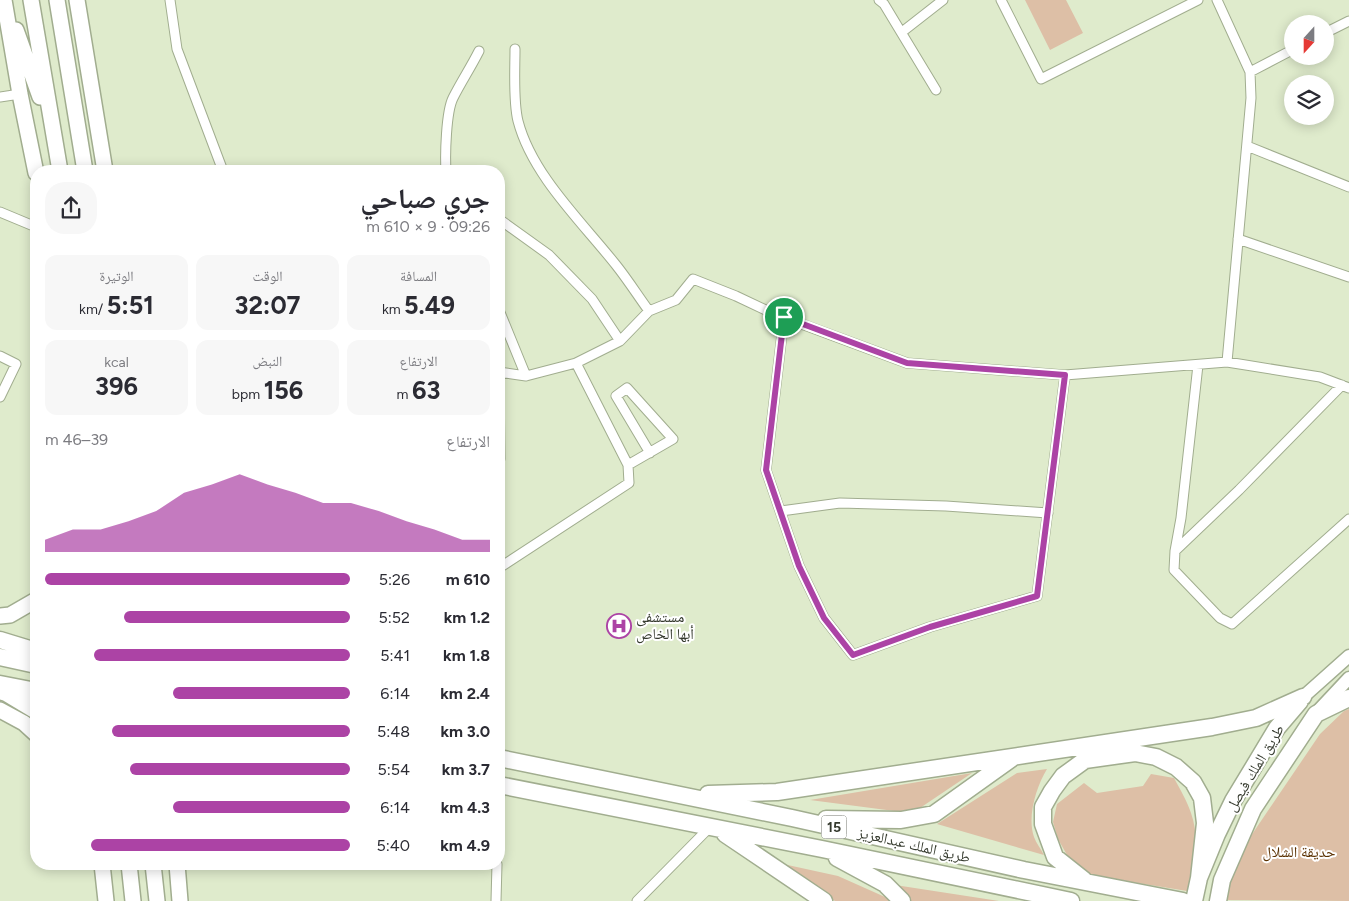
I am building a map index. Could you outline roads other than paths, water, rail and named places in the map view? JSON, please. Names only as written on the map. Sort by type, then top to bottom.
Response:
[{"type":"highway","points":[[0,640],[30,649]]},
{"type":"highway","points":[[0,657],[30,664]]},
{"type":"highway","points":[[0,684],[30,690]]},
{"type":"highway","points":[[0,691],[30,708]]},
{"type":"highway","points":[[680,795],[778,792],[1212,727],[1256,718],[1303,698]]},
{"type":"highway","name":"طريق الملك فيصل","points":[[1194,901],[1199,878],[1216,834],[1233,801],[1277,728],[1303,698]]},
{"type":"highway","points":[[1218,901],[1222,880],[1252,809],[1316,714],[1349,698]]},
{"type":"highway","points":[[1086,882],[1055,857],[1043,824],[1043,807],[1062,776],[1085,760],[1135,753],[1156,757],[1176,767],[1193,782],[1202,798],[1205,823],[1199,878]]},
{"type":"highway","points":[[792,818],[901,820],[934,814],[1013,757]]},
{"type":"highway","name":"طريق الملك عبدالعزيز","points":[[505,759],[792,818],[1024,870],[1176,899]]},
{"type":"highway","name":"طريق الملك عبدالعزيز","points":[[505,786],[1071,901]]},
{"type":"highway","points":[[713,828],[740,843],[824,901]]},
{"type":"highway","points":[[822,849],[885,884],[902,901]]},
{"type":"main road","points":[[5,0],[20,94],[34,165]]},
{"type":"main road","points":[[5,0],[54,137]]},
{"type":"main road","points":[[31,0],[59,165]]},
{"type":"main road","points":[[57,0],[84,165]]},
{"type":"main road","points":[[78,5],[80,141]]},
{"type":"main road","points":[[78,5],[105,165]]},
{"type":"main road","points":[[0,616],[10,615],[30,603]]},
{"type":"main road","points":[[0,710],[24,723],[30,728]]},
{"type":"main road","points":[[103,870],[106,901]]},
{"type":"main road","points":[[130,870],[133,901]]},
{"type":"main road","points":[[154,870],[157,901]]},
{"type":"main road","points":[[177,870],[180,901]]},
{"type":"street","points":[[170,0],[177,49],[221,165]]},
{"type":"street","points":[[902,32],[942,0]]},
{"type":"street","points":[[1002,0],[1041,79],[1198,0]]},
{"type":"street","points":[[1217,0],[1250,72],[1251,98],[1227,362]]},
{"type":"street","points":[[884,1],[936,90]]},
{"type":"street","points":[[1334,28],[1349,21]]},
{"type":"street","points":[[515,49],[518,120],[531,156],[567,206],[617,266],[650,311]]},
{"type":"street","points":[[446,165],[446,137],[452,100],[479,50]]},
{"type":"street","points":[[1250,72],[1284,54]]},
{"type":"street","points":[[0,97],[20,94]]},
{"type":"street","points":[[1247,146],[1349,187]]},
{"type":"street","points":[[0,212],[30,224]]},
{"type":"street","points":[[505,223],[549,255],[592,299],[620,341]]},
{"type":"street","points":[[1238,239],[1349,277]]},
{"type":"street","points":[[505,373],[526,376],[576,363],[620,341],[650,311],[676,300],[693,279],[784,317],[907,363],[1065,375],[1227,362],[1320,377],[1345,387],[1175,551]]},
{"type":"street","points":[[784,317],[766,470],[799,566],[824,618],[853,655],[930,627],[1037,596],[1065,375]]},
{"type":"street","points":[[505,325],[526,376]]},
{"type":"street","points":[[0,356],[16,364],[0,397]]},
{"type":"street","points":[[505,564],[629,483],[628,465],[576,363]]},
{"type":"street","points":[[1198,365],[1174,570],[1220,618],[1232,624],[1347,524]]},
{"type":"street","points":[[628,465],[650,453],[673,440],[627,388],[616,396],[650,453]]},
{"type":"street","points":[[781,511],[840,503],[1048,513]]},
{"type":"street","name":"طريق الملك فيصل","points":[[1303,698],[1349,656]]},
{"type":"street","points":[[1316,714],[1349,678]]},
{"type":"street","points":[[637,901],[713,828]]},
{"type":"street","points":[[496,901],[497,870]]},
{"type":"place","name":"مستشفى أبها الخاص","points":[[619,626]]},
{"type":"park label","name":"حديقة الشلال","points":[[1299,852]]}]
